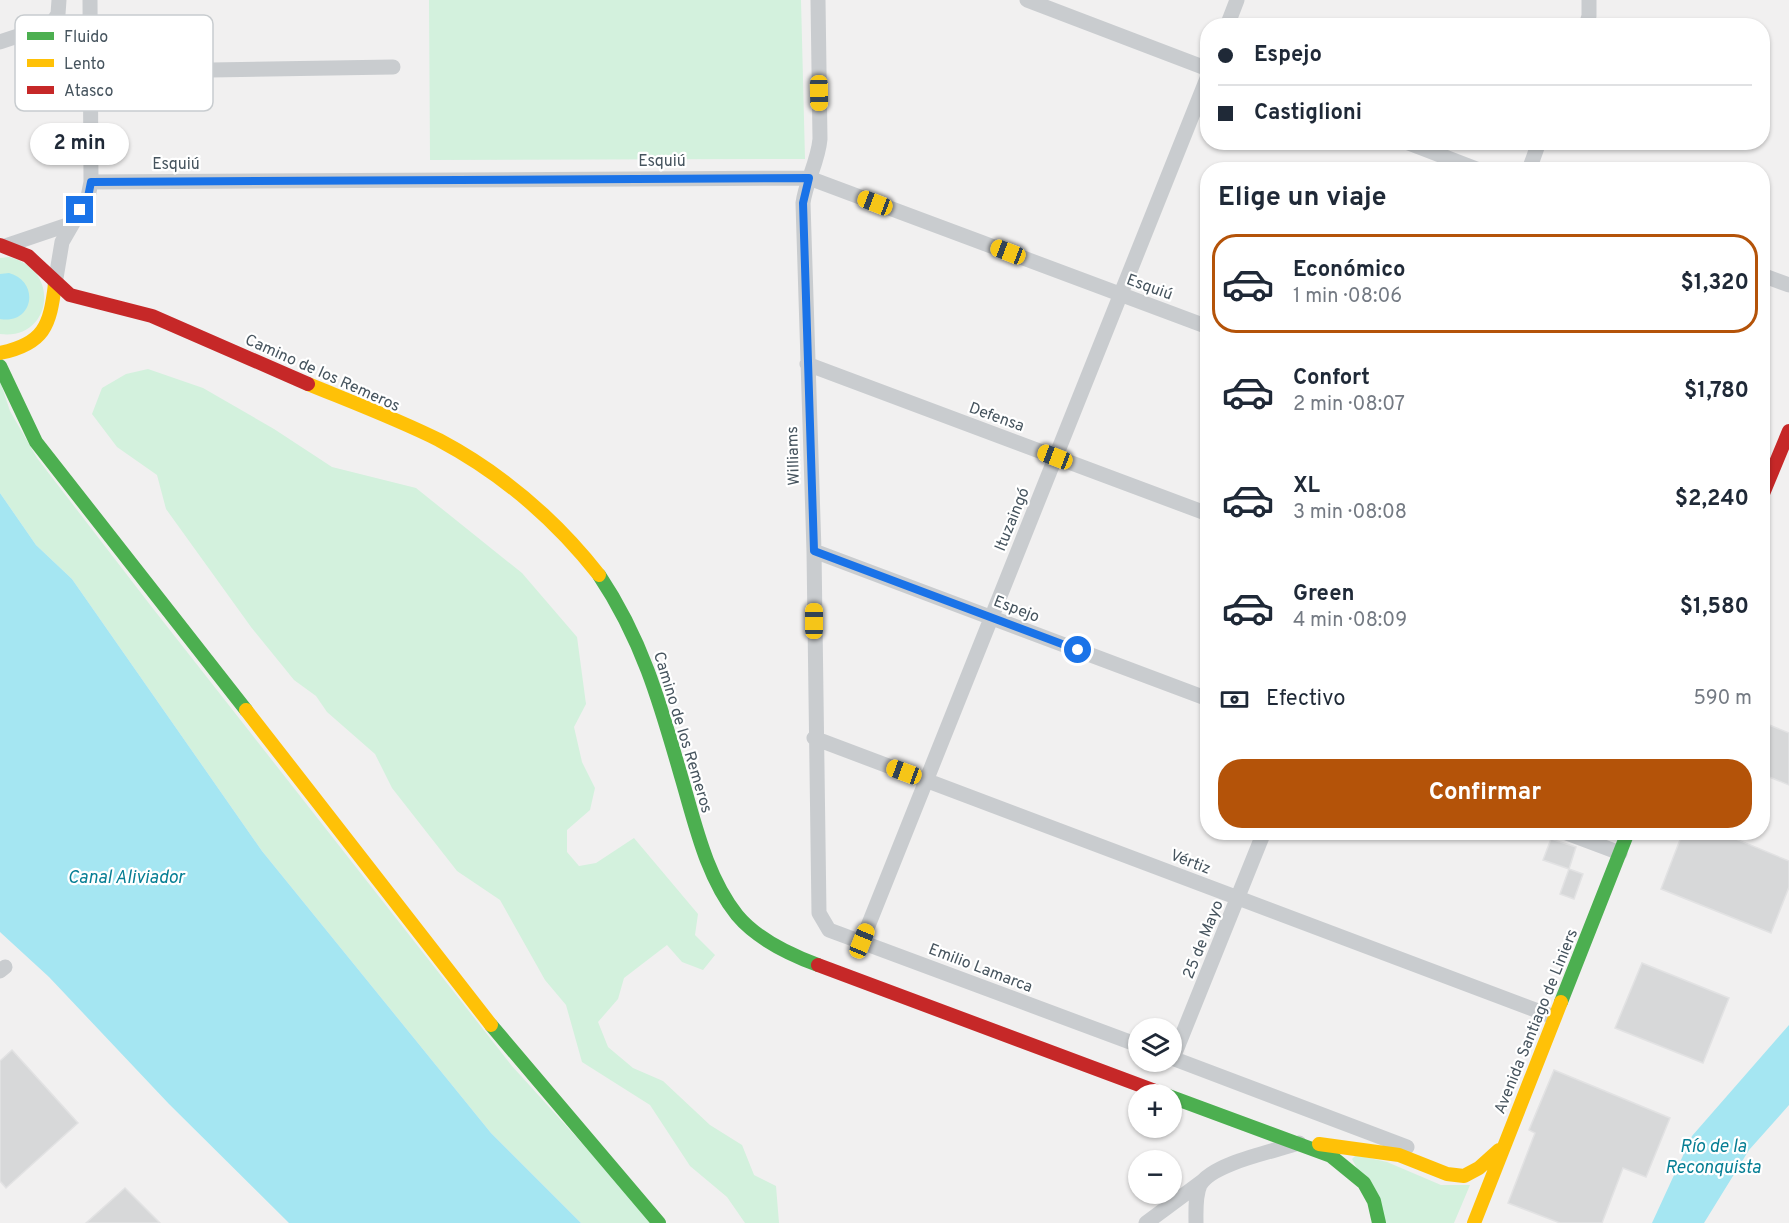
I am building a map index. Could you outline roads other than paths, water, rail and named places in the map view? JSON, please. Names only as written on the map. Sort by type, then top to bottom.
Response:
[{"type":"main road","name":"Camino de los Remeros","points":[[2,246],[28,256],[55,284],[70,295],[152,316],[438,440],[486,468],[523,495],[561,531],[594,568],[634,633],[656,690],[697,831],[714,878],[738,916],[769,941],[807,961],[1301,1143],[1353,1169],[1373,1196],[1379,1223]]},
{"type":"main road","points":[[0,353],[30,345],[40,337],[47,328],[52,313],[55,284]]},
{"type":"main road","points":[[0,366],[36,442],[74,494],[171,614],[512,1052],[659,1223]]},
{"type":"main road","points":[[1770,477],[1789,431]]},
{"type":"main road","name":"Avenida Santiago de Liniers","points":[[1474,1223],[1625,840]]},
{"type":"main road","name":"Camino de los Remeros","points":[[1301,1143],[1376,1150],[1399,1155],[1447,1174],[1464,1176],[1479,1168],[1502,1148]]},
{"type":"street","points":[[57,15],[59,0]]},
{"type":"street","name":"Williams","points":[[818,0],[819,155],[809,178],[803,203],[814,551],[814,738],[819,913]]},
{"type":"street","points":[[1027,0],[1070,8],[1200,65]]},
{"type":"street","points":[[1230,18],[1238,0]]},
{"type":"street","points":[[1588,18],[1589,0]]},
{"type":"street","points":[[0,42],[15,37]]},
{"type":"street","points":[[213,70],[393,67]]},
{"type":"street","name":"Ituzaingó","points":[[862,941],[992,618],[1118,294],[1200,95]]},
{"type":"street","points":[[55,284],[62,242],[88,197],[91,182],[90,111]]},
{"type":"street","points":[[1427,150],[1458,162]]},
{"type":"street","name":"Esquiú","points":[[91,182],[809,178],[1200,324]]},
{"type":"street","points":[[2,246],[73,223]]},
{"type":"street","points":[[1770,278],[1789,285]]},
{"type":"street","name":"Defensa","points":[[807,364],[1200,511]]},
{"type":"street","name":"Espejo","points":[[814,551],[1200,696]]},
{"type":"street","name":"Vértiz","points":[[814,738],[1554,1017]]},
{"type":"street","name":"25 de Mayo","points":[[1182,1034],[1261,840]]},
{"type":"street","points":[[1585,840],[1620,853]]},
{"type":"street","name":"Emilio Lamarca","points":[[819,913],[829,930],[1128,1041]]},
{"type":"street","points":[[1182,1062],[1407,1147]]},
{"type":"street","points":[[1146,1223],[1226,1166],[1301,1143]]},
{"type":"street","points":[[1196,1223],[1200,1185],[1208,1177]]},
{"type":"water","points":[[9,273],[26,285],[29,302],[20,316],[0,319],[0,274]]},
{"type":"water","name":"Canal Aliviador","points":[[0,493],[36,545],[72,579],[262,851],[491,1133],[581,1223],[289,1223],[169,1104],[49,977],[0,932]]},
{"type":"water","name":"Río de la Reconquista","points":[[1789,1025],[1789,1105],[1749,1150],[1704,1223],[1652,1223],[1692,1136]]}]
